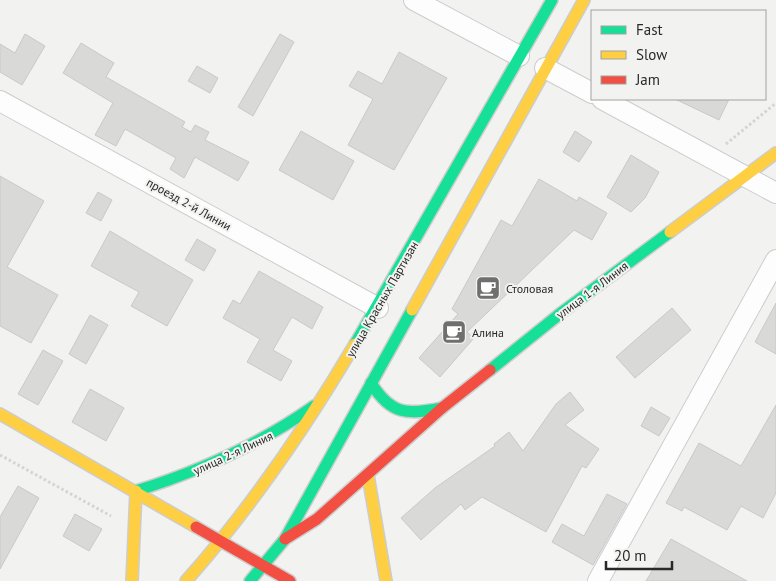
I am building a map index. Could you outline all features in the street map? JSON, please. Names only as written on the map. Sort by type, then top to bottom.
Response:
[{"type":"main road","name":"улица Красных Партизан","points":[[186,581],[221,541],[321,401],[378,308],[518,56],[552,0]]},
{"type":"main road","points":[[250,581],[285,539],[584,0]]},
{"type":"main road","name":"улица 1-я Линия","points":[[285,539],[318,519],[442,408],[560,313],[776,152]]},
{"type":"main road","name":"улица 1-я Линия","points":[[371,383],[378,396],[397,411],[414,414],[442,408]]},
{"type":"main road","name":"улица 2-я Линия","points":[[136,491],[185,476],[286,428],[321,401]]},
{"type":"main road","points":[[0,414],[290,581]]},
{"type":"main road","points":[[368,476],[386,581]]},
{"type":"main road","points":[[132,581],[136,491]]},
{"type":"street","points":[[414,0],[518,56]]},
{"type":"street","points":[[545,68],[591,92]]},
{"type":"street","points":[[604,100],[776,193]]},
{"type":"street","name":"проезд 2-й Линии","points":[[0,101],[378,308]]},
{"type":"street","points":[[598,581],[776,260]]},
{"type":"path","points":[[710,158],[776,103]]},
{"type":"path","points":[[0,454],[117,520]]},
{"type":"building","points":[[25,34],[45,46],[22,85],[0,72],[0,44],[15,53]]},
{"type":"building","points":[[280,34],[294,42],[253,116],[238,107]]},
{"type":"building","points":[[81,43],[114,63],[106,77],[185,122],[182,127],[191,132],[195,125],[209,132],[205,140],[249,162],[238,181],[195,157],[184,178],[170,169],[176,158],[125,129],[116,146],[95,135],[113,103],[63,73]]},
{"type":"building","points":[[399,52],[447,78],[394,170],[348,145],[373,99],[349,86],[358,71],[382,84]]},
{"type":"building","points":[[197,66],[218,78],[210,93],[188,81]]},
{"type":"building","points":[[677,100],[729,100],[719,120]]},
{"type":"building","points":[[301,131],[354,161],[333,200],[279,170]]},
{"type":"building","points":[[575,131],[592,142],[579,162],[563,152]]},
{"type":"building","points":[[631,155],[659,172],[645,198],[631,212],[607,197]]},
{"type":"building","points":[[0,176],[44,201],[7,267],[58,295],[31,343],[0,326]]},
{"type":"building","points":[[539,179],[577,201],[579,197],[607,213],[592,240],[574,230],[467,332],[474,338],[440,377],[419,358],[458,314],[452,309],[501,220],[512,226]]},
{"type":"building","points":[[98,192],[112,200],[101,221],[86,213]]},
{"type":"building","points":[[110,231],[193,280],[167,326],[131,306],[139,292],[91,266]]},
{"type":"building","points":[[197,239],[216,250],[204,271],[185,260]]},
{"type":"building","points":[[259,271],[323,307],[312,329],[292,317],[273,350],[292,361],[281,381],[247,362],[260,339],[223,318],[233,300],[240,304]]},
{"type":"building","points":[[776,303],[776,354],[755,342]]},
{"type":"building","points":[[672,308],[691,330],[635,378],[616,357]]},
{"type":"building","points":[[90,315],[108,325],[86,364],[69,354]]},
{"type":"building","points":[[43,350],[63,361],[38,405],[18,394]]},
{"type":"building","points":[[90,389],[124,408],[106,441],[72,422]]},
{"type":"building","points":[[570,392],[584,410],[565,425],[599,449],[586,468],[582,466],[546,532],[482,497],[465,510],[461,504],[421,540],[401,518],[435,488],[495,446],[494,444],[509,432],[523,451],[556,404]]},
{"type":"building","points":[[776,405],[776,493],[763,518],[741,506],[727,530],[684,507],[682,511],[666,503],[699,443],[741,466]]},
{"type":"building","points":[[651,407],[670,418],[659,436],[641,426]]},
{"type":"building","points":[[18,486],[39,498],[0,569],[0,517]]},
{"type":"building","points":[[607,494],[627,504],[593,565],[552,542],[562,524],[584,536]]},
{"type":"building","points":[[75,514],[102,529],[89,551],[63,536]]},
{"type":"building","points":[[671,539],[747,581],[646,581]]},
{"type":"traffic: fast","points":[[355,344],[552,0]]},
{"type":"traffic: fast","points":[[490,370],[561,313],[670,232]]},
{"type":"traffic: fast","points":[[250,581],[285,539],[412,310]]},
{"type":"traffic: fast","points":[[371,383],[378,394],[393,407],[401,410],[419,412],[442,408]]},
{"type":"traffic: fast","points":[[136,491],[183,475],[228,456],[272,433],[314,406]]},
{"type":"traffic: slow","points":[[412,310],[584,0]]},
{"type":"traffic: slow","points":[[670,232],[776,153]]},
{"type":"traffic: slow","points":[[186,581],[233,525],[276,467],[317,406],[355,344]]},
{"type":"traffic: slow","points":[[0,414],[196,527]]},
{"type":"traffic: slow","points":[[368,475],[386,581]]},
{"type":"traffic: slow","points":[[132,581],[136,491]]},
{"type":"traffic: jam","points":[[285,539],[317,519],[442,408],[490,370]]},
{"type":"traffic: jam","points":[[196,527],[290,581]]},
{"type":"place","name":"Столовая","points":[[488,288]]},
{"type":"place","name":"Алина","points":[[454,332]]}]
